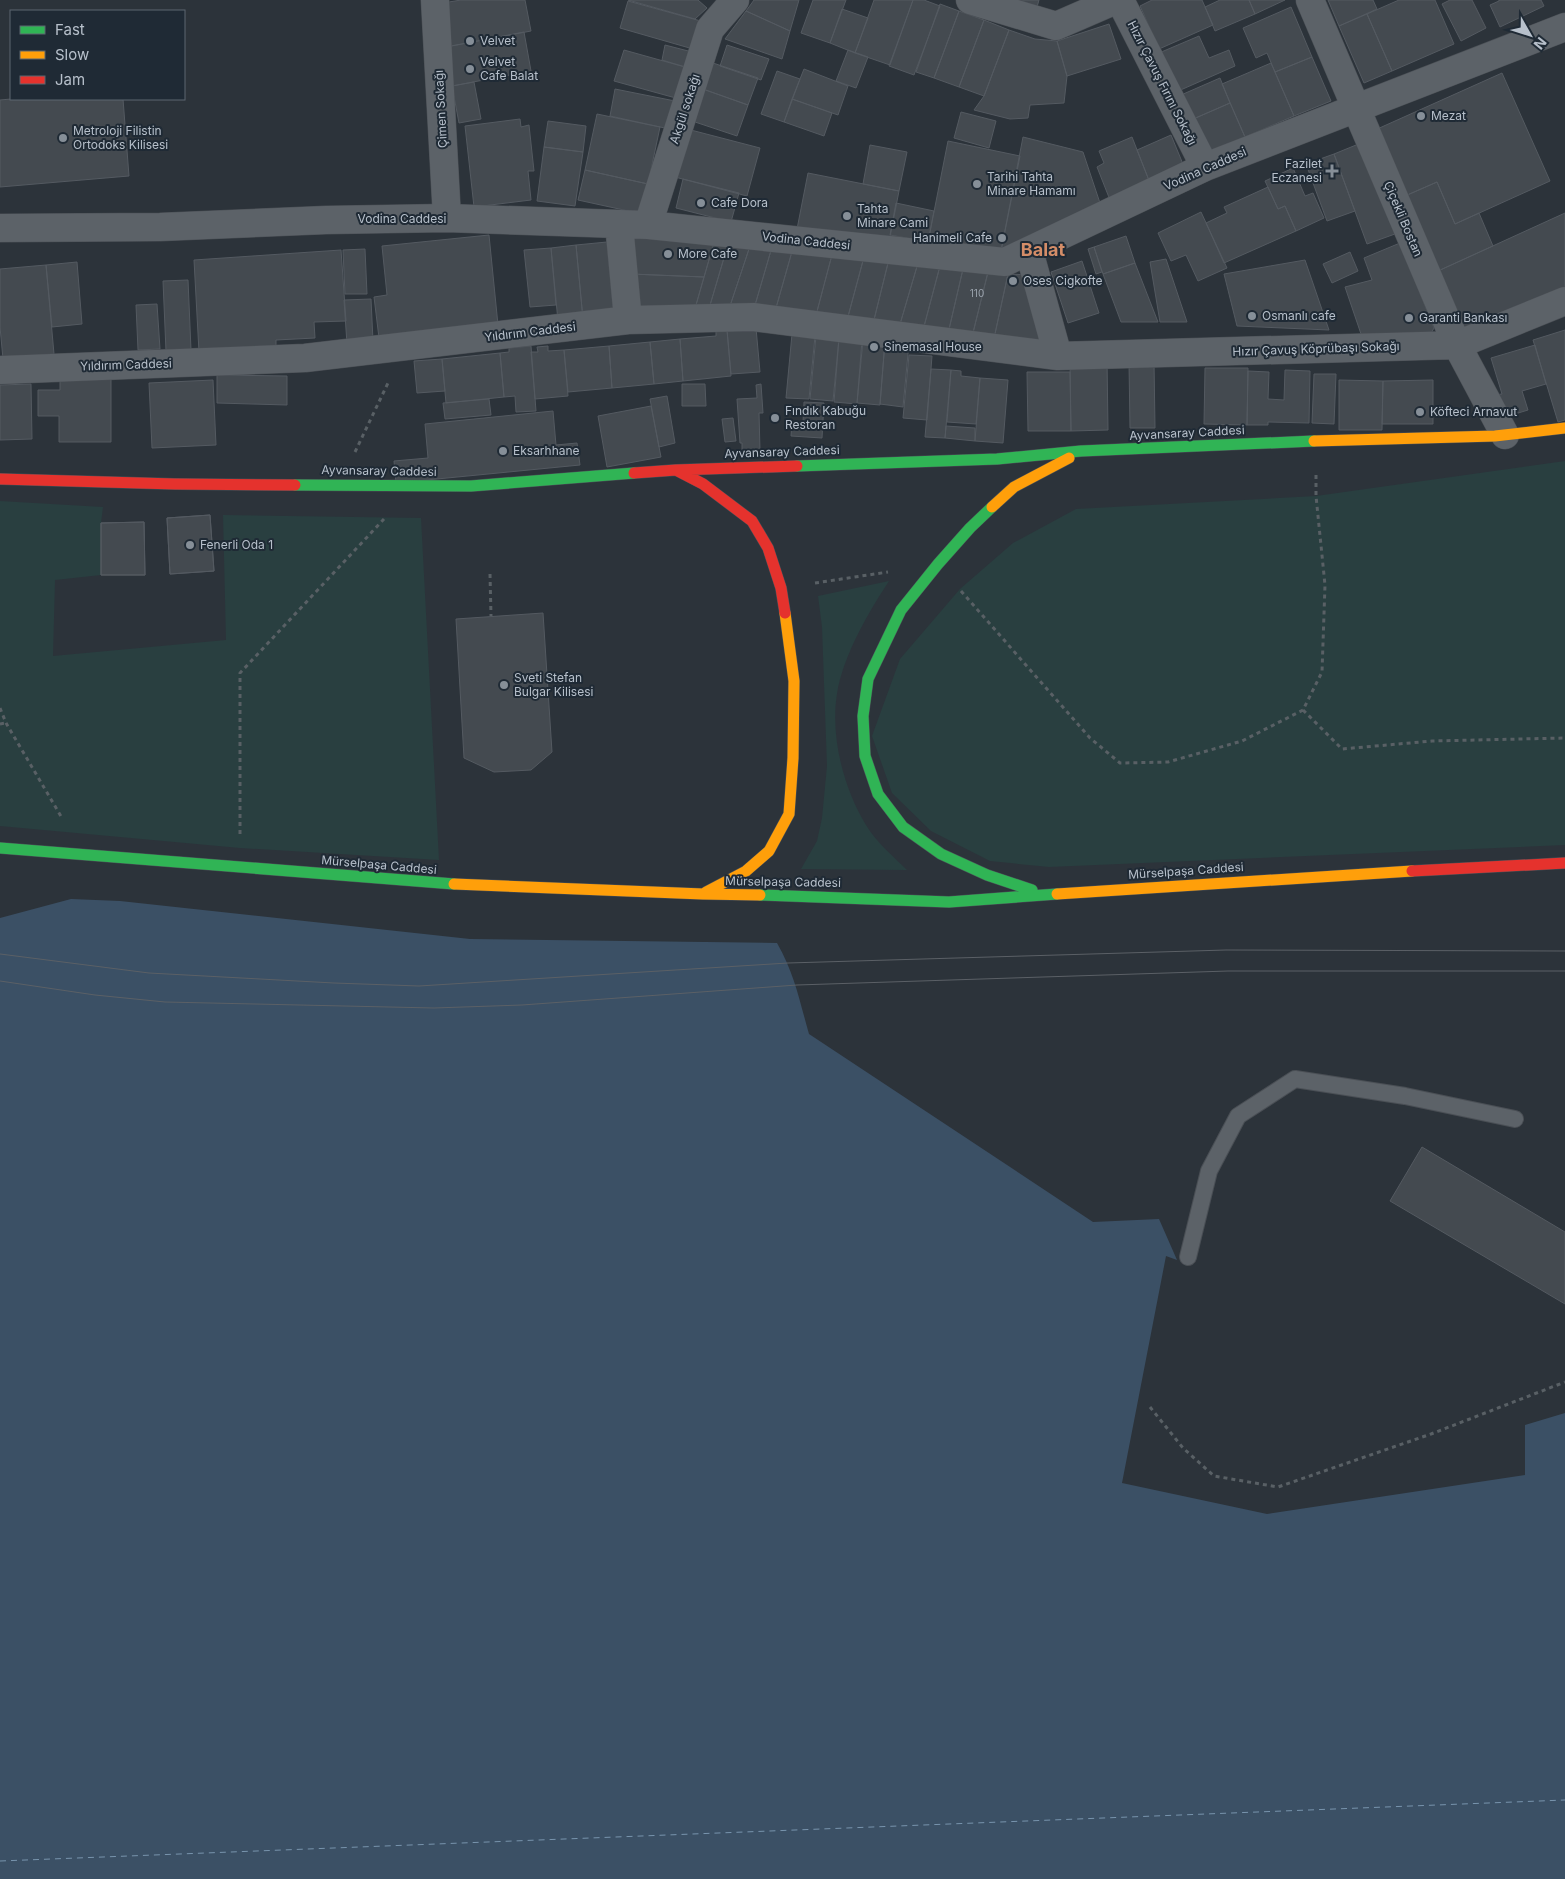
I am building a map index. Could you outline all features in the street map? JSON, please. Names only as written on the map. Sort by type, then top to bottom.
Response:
[{"type":"main road","name":"Ayvansaray Caddesi","points":[[0,479],[175,484],[471,486],[676,470],[997,459],[1081,451],[1505,435],[1565,428]]},
{"type":"main road","points":[[1044,894],[987,876],[940,854],[903,827],[878,794],[865,756],[864,716],[868,679],[901,610],[938,564],[970,528],[1014,487],[1081,451]]},
{"type":"main road","points":[[676,470],[703,484],[752,521],[768,548],[781,588],[794,681],[794,758],[788,814],[769,851],[746,871],[703,894]]},
{"type":"main road","name":"Mürselpaşa Caddesi","points":[[0,848],[466,885],[703,894],[800,895],[949,902],[1044,894],[1565,863]]},
{"type":"street","name":"Çimen Sokağı","points":[[435,0],[447,218]]},
{"type":"street","name":"Akgül sokağı","points":[[648,225],[710,29],[735,0]]},
{"type":"street","points":[[970,0],[1056,26],[1118,0]]},
{"type":"street","name":"Hızır Çavuş Fırını Sokağı","points":[[1118,0],[1205,167]]},
{"type":"street","name":"Çiçekli Bostan","points":[[1310,0],[1457,345],[1505,435]]},
{"type":"street","name":"Vodina Caddesi","points":[[0,228],[160,227],[326,220],[447,218],[648,225],[1005,262],[1205,167],[1565,28]]},
{"type":"street","points":[[619,224],[628,320]]},
{"type":"street","points":[[1029,251],[1058,356]]},
{"type":"street","name":"Hızır Çavuş Köprübaşı Sokağı","points":[[1058,356],[1457,345],[1565,301]]},
{"type":"street","name":"Yıldırım Caddesi","points":[[0,370],[305,358],[628,320],[753,317],[1058,356]]},
{"type":"lane","points":[[1188,1257],[1209,1171],[1238,1116],[1294,1079],[1405,1096],[1515,1118]]},
{"type":"path","points":[[352,457],[389,381]]},
{"type":"path","points":[[781,588],[938,564],[1090,738],[1120,764],[1168,762],[1242,741],[1303,710],[1322,672],[1325,585],[1316,496],[1315,441]]},
{"type":"path","points":[[240,868],[240,673],[386,517]]},
{"type":"path","points":[[490,574],[491,616]]},
{"type":"path","points":[[0,708],[6,723],[84,855]]},
{"type":"path","points":[[1303,710],[1342,748],[1432,741],[1565,738]]},
{"type":"path","points":[[0,724],[6,723]]},
{"type":"path","points":[[1150,1406],[1184,1448],[1214,1476],[1278,1487],[1431,1434],[1565,1382]]},
{"type":"green space","points":[[1565,461],[1565,845],[1049,867],[990,861],[931,831],[892,793],[872,736],[900,659],[960,589],[1013,543],[1076,509],[1316,496]]},
{"type":"green space","points":[[0,501],[103,507],[101,523],[101,575],[55,580],[53,656],[226,640],[223,515],[421,518],[439,860],[240,848],[0,826]]},
{"type":"green space","points":[[889,581],[857,635],[845,665],[837,694],[835,728],[845,779],[858,811],[875,837],[907,870],[801,869],[817,841],[822,818],[827,766],[822,627],[818,596]]},
{"type":"water","points":[[71,899],[120,901],[470,939],[777,943],[792,977],[809,1034],[1093,1222],[1159,1219],[1177,1260],[1166,1256],[1122,1483],[1267,1514],[1525,1475],[1525,1425],[1565,1413],[1565,1879],[0,1879],[0,918]]},
{"type":"building","points":[[461,0],[525,0],[531,31],[446,47],[437,4]]},
{"type":"building","points":[[628,0],[698,0],[707,8],[695,19]]},
{"type":"building","points":[[754,0],[799,0],[790,31],[746,11]]},
{"type":"building","points":[[813,0],[846,0],[830,43],[801,33]]},
{"type":"building","points":[[874,0],[913,0],[890,65],[855,53]]},
{"type":"building","points":[[913,0],[924,0],[940,6],[914,75],[889,66]]},
{"type":"building","points":[[1017,0],[1039,0],[1035,14]]},
{"type":"building","points":[[1152,0],[1202,0],[1213,25],[1159,49],[1140,6]]},
{"type":"building","points":[[1220,0],[1249,0],[1255,14],[1215,31],[1205,7]]},
{"type":"building","points":[[1249,0],[1285,0],[1255,14]]},
{"type":"building","points":[[1328,0],[1373,0],[1377,9],[1339,26]]},
{"type":"building","points":[[1399,0],[1435,0],[1454,44],[1392,71],[1367,14]]},
{"type":"building","points":[[1450,0],[1472,0],[1486,28],[1461,41],[1442,4]]},
{"type":"building","points":[[1499,0],[1541,0],[1544,6],[1500,27],[1490,5]]},
{"type":"building","points":[[628,1],[708,23],[700,51],[620,28]]},
{"type":"building","points":[[940,4],[959,11],[934,78],[916,72]]},
{"type":"building","points":[[1291,7],[1312,57],[1275,72],[1267,53],[1256,58],[1243,28]]},
{"type":"building","points":[[842,9],[868,18],[855,53],[830,43]]},
{"type":"building","points":[[746,11],[790,31],[782,59],[725,39]]},
{"type":"building","points":[[959,11],[984,20],[959,87],[934,78]]},
{"type":"building","points":[[1367,14],[1392,71],[1364,83],[1339,26]]},
{"type":"building","points":[[984,20],[1009,30],[984,96],[959,87]]},
{"type":"building","points":[[1109,24],[1121,59],[1067,76],[1057,41]]},
{"type":"building","points":[[1009,30],[1035,39],[1057,41],[1067,76],[1064,103],[1030,105],[1028,118],[1010,119],[974,110],[984,96]]},
{"type":"building","points":[[524,32],[531,71],[452,86],[446,47]]},
{"type":"building","points":[[1199,36],[1209,58],[1229,50],[1235,66],[1176,92],[1159,53]]},
{"type":"building","points":[[665,45],[696,53],[692,69],[662,60]]},
{"type":"building","points":[[727,45],[769,59],[761,80],[720,66]]},
{"type":"building","points":[[624,50],[692,69],[683,100],[614,81]]},
{"type":"building","points":[[848,50],[868,57],[856,88],[836,81]]},
{"type":"building","points":[[1312,57],[1331,101],[1294,116],[1275,72]]},
{"type":"building","points":[[713,63],[758,78],[748,105],[703,89]]},
{"type":"building","points":[[1271,63],[1294,116],[1245,137],[1222,84]]},
{"type":"building","points":[[804,69],[848,86],[838,115],[792,99]]},
{"type":"building","points":[[777,71],[800,79],[784,122],[761,114]]},
{"type":"building","points":[[1502,73],[1550,181],[1455,224],[1437,182],[1405,196],[1375,130]]},
{"type":"building","points":[[1220,78],[1230,103],[1191,120],[1181,95]]},
{"type":"building","points":[[474,82],[481,119],[459,123],[452,86]]},
{"type":"building","points":[[694,86],[748,105],[737,136],[683,118]]},
{"type":"building","points":[[615,89],[680,102],[674,130],[610,116]]},
{"type":"building","points":[[792,99],[832,113],[824,136],[784,122]]},
{"type":"building","name":"Metroloji Filistin Ortodoks Kilisesi","points":[[0,100],[123,100],[129,176],[0,187]]},
{"type":"building","points":[[1230,103],[1245,137],[1206,154],[1191,120]]},
{"type":"building","points":[[961,112],[996,121],[989,148],[954,138]]},
{"type":"building","points":[[597,114],[660,127],[648,184],[585,170]]},
{"type":"building","points":[[520,119],[521,127],[529,125],[534,171],[528,171],[531,200],[474,207],[465,126]]},
{"type":"building","points":[[548,121],[586,126],[583,152],[544,147]]},
{"type":"building","points":[[687,129],[760,148],[747,196],[675,177]]},
{"type":"building","points":[[1171,135],[1185,169],[1150,183],[1137,150]]},
{"type":"building","points":[[1023,137],[1083,152],[1101,206],[1000,256]]},
{"type":"building","points":[[1132,137],[1150,183],[1110,200],[1097,167],[1104,163],[1099,151]]},
{"type":"building","name":"Tarihi Tahta Minare Hamamı","points":[[948,141],[1020,156],[1000,256],[928,242]]},
{"type":"building","points":[[1361,143],[1395,234],[1367,244],[1334,154]]},
{"type":"building","points":[[870,145],[907,152],[899,191],[863,184]]},
{"type":"building","points":[[544,147],[583,152],[575,206],[537,201]]},
{"type":"building","points":[[1334,154],[1355,211],[1327,221],[1306,164]]},
{"type":"building","points":[[1293,168],[1305,196],[1313,193],[1324,218],[1296,231],[1285,206],[1278,209],[1265,181]]},
{"type":"building","points":[[585,170],[648,184],[642,214],[578,200]]},
{"type":"building","name":"Tahta Minare Cami","points":[[808,173],[899,191],[888,247],[797,229]]},
{"type":"building","points":[[683,179],[739,193],[731,222],[676,208]]},
{"type":"building","points":[[1437,182],[1455,224],[1479,213],[1493,246],[1438,271],[1405,196]]},
{"type":"building","points":[[1268,187],[1278,209],[1285,206],[1296,231],[1224,263],[1206,223],[1227,213],[1224,207]]},
{"type":"building","points":[[896,203],[934,211],[928,242],[890,235]]},
{"type":"building","points":[[1201,212],[1227,268],[1198,281],[1186,255],[1171,261],[1158,233]]},
{"type":"building","points":[[1565,213],[1565,289],[1466,334],[1438,271]]},
{"type":"building","points":[[625,231],[715,239],[704,277],[631,274]]},
{"type":"building","points":[[489,235],[498,325],[379,338],[374,297],[387,295],[382,246]]},
{"type":"building","points":[[1126,236],[1135,263],[1103,274],[1094,247]]},
{"type":"building","points":[[715,239],[729,241],[708,312],[694,312]]},
{"type":"building","points":[[729,241],[751,243],[728,312],[708,312]]},
{"type":"building","points":[[607,242],[614,316],[583,319],[576,245]]},
{"type":"building","points":[[751,243],[772,247],[753,312],[728,312]]},
{"type":"building","points":[[1400,243],[1434,328],[1429,337],[1361,334],[1345,287],[1372,280],[1364,258]]},
{"type":"building","points":[[576,245],[583,319],[558,321],[551,248]]},
{"type":"building","points":[[772,247],[793,248],[774,315],[753,312]]},
{"type":"building","points":[[1094,247],[1102,272],[1096,274],[1088,249]]},
{"type":"building","points":[[551,248],[556,305],[530,307],[524,250]]},
{"type":"building","points":[[793,248],[833,251],[815,319],[774,315]]},
{"type":"building","points":[[365,249],[367,294],[345,294],[343,250]]},
{"type":"building","points":[[341,250],[346,321],[314,322],[315,338],[276,340],[276,347],[199,352],[194,260]]},
{"type":"building","points":[[833,251],[864,257],[846,324],[815,319]]},
{"type":"building","points":[[1350,252],[1358,271],[1332,283],[1323,264]]},
{"type":"building","points":[[864,257],[889,259],[872,328],[846,324]]},
{"type":"building","points":[[889,259],[918,263],[898,331],[872,328]]},
{"type":"building","points":[[1166,259],[1187,322],[1160,322],[1150,262]]},
{"type":"building","points":[[1305,260],[1329,330],[1237,326],[1224,274]]},
{"type":"building","points":[[1082,261],[1099,313],[1068,323],[1051,272]]},
{"type":"building","points":[[77,262],[82,324],[52,327],[46,265]]},
{"type":"building","points":[[918,263],[940,266],[922,334],[898,331]]},
{"type":"building","points":[[1135,263],[1158,322],[1121,322],[1103,274]]},
{"type":"building","points":[[46,265],[54,354],[3,359],[0,327],[0,269]]},
{"type":"building","points":[[940,266],[963,269],[947,338],[922,334]]},
{"type":"building","points":[[963,269],[988,272],[971,341],[947,338]]},
{"type":"building","points":[[988,272],[1008,274],[993,343],[971,341]]},
{"type":"building","points":[[631,274],[704,277],[694,312],[633,313]]},
{"type":"building","points":[[1008,274],[1031,275],[1054,352],[993,343]]},
{"type":"building","points":[[188,280],[191,350],[166,351],[163,281]]},
{"type":"building","points":[[371,299],[373,341],[347,344],[344,300]]},
{"type":"building","points":[[157,304],[160,349],[138,350],[136,305]]},
{"type":"building","points":[[756,328],[760,372],[731,374],[727,330]]},
{"type":"building","points":[[727,330],[731,376],[683,381],[680,339],[716,336],[716,331]]},
{"type":"building","points":[[1565,330],[1565,420],[1558,422],[1533,340]]},
{"type":"building","points":[[792,334],[815,336],[809,399],[786,398]]},
{"type":"building","points":[[816,336],[839,338],[833,401],[810,399]]},
{"type":"building","points":[[839,338],[862,340],[857,404],[834,402]]},
{"type":"building","points":[[680,339],[683,381],[654,384],[650,342]]},
{"type":"building","points":[[863,340],[885,341],[880,405],[857,403]]},
{"type":"building","points":[[885,341],[909,343],[903,407],[880,404]]},
{"type":"building","points":[[650,342],[654,384],[612,388],[609,346]]},
{"type":"building","points":[[1535,345],[1546,384],[1522,391],[1528,410],[1502,418],[1495,395],[1502,394],[1491,358]]},
{"type":"building","points":[[531,346],[536,411],[516,412],[515,396],[504,397],[500,353],[509,352],[509,348]]},
{"type":"building","points":[[548,346],[548,351],[564,350],[568,396],[535,399],[531,352],[538,352],[537,347]]},
{"type":"building","points":[[609,346],[612,388],[568,392],[564,350]]},
{"type":"building","points":[[500,353],[504,397],[446,403],[442,359]]},
{"type":"building","points":[[909,355],[932,356],[927,420],[903,418]]},
{"type":"building","points":[[442,359],[445,391],[417,393],[414,361]]},
{"type":"building","points":[[1107,360],[1108,430],[1071,431],[1070,361]]},
{"type":"building","points":[[1154,362],[1155,428],[1130,428],[1129,363]]},
{"type":"building","points":[[1205,368],[1248,368],[1247,425],[1204,424]]},
{"type":"building","points":[[931,369],[951,370],[945,438],[925,437]]},
{"type":"building","points":[[951,370],[961,371],[961,376],[980,378],[976,424],[947,422]]},
{"type":"building","points":[[1285,370],[1310,371],[1309,423],[1268,422],[1268,425],[1247,425],[1248,371],[1269,372],[1268,399],[1284,400]]},
{"type":"building","points":[[1027,372],[1070,372],[1071,431],[1028,431]]},
{"type":"building","points":[[1314,374],[1336,374],[1334,424],[1312,423]]},
{"type":"building","points":[[217,375],[287,376],[287,405],[217,403]]},
{"type":"building","points":[[60,378],[111,378],[111,442],[59,442],[59,416],[38,416],[38,390],[60,390]]},
{"type":"building","points":[[980,378],[1008,380],[1003,443],[975,441]]},
{"type":"building","points":[[213,380],[216,445],[152,448],[149,383]]},
{"type":"building","points":[[1339,380],[1383,381],[1382,430],[1339,430]]},
{"type":"building","points":[[1433,380],[1433,424],[1382,424],[1383,381]]},
{"type":"building","points":[[31,384],[32,439],[0,440],[0,385]]},
{"type":"building","points":[[682,384],[705,384],[706,406],[682,406]]},
{"type":"building","points":[[761,384],[763,413],[759,413],[760,451],[742,452],[737,399],[757,398],[756,385]]},
{"type":"building","points":[[667,396],[675,443],[659,447],[650,399]]},
{"type":"building","points":[[489,399],[491,415],[445,419],[443,403]]},
{"type":"building","points":[[804,402],[824,403],[822,438],[791,436],[792,422],[803,422]]},
{"type":"building","points":[[651,406],[661,457],[607,467],[598,416]]},
{"type":"building","name":"Eksarhhane","points":[[553,411],[556,445],[577,443],[580,465],[396,483],[394,461],[428,458],[425,424]]},
{"type":"building","points":[[733,418],[736,441],[725,442],[722,419]]},
{"type":"building","points":[[946,426],[975,428],[975,441],[945,438]]},
{"type":"building","name":"Fenerli Oda 1","points":[[210,515],[214,571],[170,574],[167,518]]},
{"type":"building","name":"Fenerli Oda 1","points":[[210,515],[214,571],[170,574],[167,518]]},
{"type":"building","points":[[144,522],[145,575],[101,575],[101,523]]},
{"type":"building","points":[[144,522],[145,575],[101,575],[101,523]]},
{"type":"building","name":"Sveti Stefan Bulgar Kilisesi","points":[[543,613],[552,752],[531,770],[494,772],[464,758],[456,619]]},
{"type":"building","points":[[1422,1147],[1565,1232],[1565,1304],[1390,1201]]},
{"type":"ferry route","points":[[0,1861],[1565,1800]]},
{"type":"tram line","points":[[0,954],[149,973],[419,986],[788,963],[1226,950],[1565,951]]},
{"type":"tram line","points":[[0,981],[95,995],[165,1002],[434,1008],[522,1005],[797,985],[1228,971],[1565,971]]},
{"type":"traffic: fast","points":[[797,466],[997,459],[1081,451],[1314,441]]},
{"type":"traffic: fast","points":[[295,485],[471,486],[634,473]]},
{"type":"traffic: fast","points":[[992,507],[970,528],[938,564],[901,610],[868,679],[863,716],[865,756],[878,794],[903,827],[941,854],[987,875],[1032,890]]},
{"type":"traffic: fast","points":[[0,848],[454,884]]},
{"type":"traffic: fast","points":[[760,895],[949,902],[1057,894]]},
{"type":"traffic: slow","points":[[1314,441],[1495,436],[1565,428]]},
{"type":"traffic: slow","points":[[992,507],[1014,487],[1069,458]]},
{"type":"traffic: slow","points":[[706,892],[746,871],[769,851],[789,814],[793,758],[794,681],[785,613]]},
{"type":"traffic: slow","points":[[1057,894],[1412,871]]},
{"type":"traffic: slow","points":[[454,884],[760,895]]},
{"type":"traffic: jam","points":[[634,473],[797,466]]},
{"type":"traffic: jam","points":[[676,470],[703,484],[752,521],[768,548],[781,588],[785,613]]},
{"type":"traffic: jam","points":[[0,479],[295,485]]},
{"type":"traffic: jam","points":[[1412,871],[1565,863]]},
{"type":"place","name":"Velvet","points":[[470,41]]},
{"type":"place","name":"Velvet Cafe Balat","points":[[470,69]]},
{"type":"place","name":"Mezat","points":[[1421,116]]},
{"type":"place","name":"Metroloji Filistin Ortodoks Kilisesi","points":[[63,138]]},
{"type":"place","name":"Fazilet Eczanesi","points":[[1332,171]]},
{"type":"place","name":"Tarihi Tahta Minare Hamamı","points":[[977,184]]},
{"type":"place","name":"Cafe Dora","points":[[701,203]]},
{"type":"place","name":"Tahta Minare Cami","points":[[847,216]]},
{"type":"place","name":"Hanimeli Cafe","points":[[1002,238]]},
{"type":"place","name":"More Cafe","points":[[668,254]]},
{"type":"place","name":"Oses Cigkofte","points":[[1013,281]]},
{"type":"place","name":"Osmanlı cafe","points":[[1252,316]]},
{"type":"place","name":"Garanti Bankası","points":[[1409,318]]},
{"type":"place","name":"Sinemasal House","points":[[874,347]]},
{"type":"place","name":"Köfteci Arnavut","points":[[1420,412]]},
{"type":"place","name":"Fındık Kabuğu Restoran","points":[[775,418]]},
{"type":"place","name":"Eksarhhane","points":[[503,451]]},
{"type":"place","name":"Fenerli Oda 1","points":[[190,545]]},
{"type":"place","name":"Sveti Stefan Bulgar Kilisesi","points":[[504,685]]},
{"type":"district","name":"Balat","points":[[1043,250]]}]
